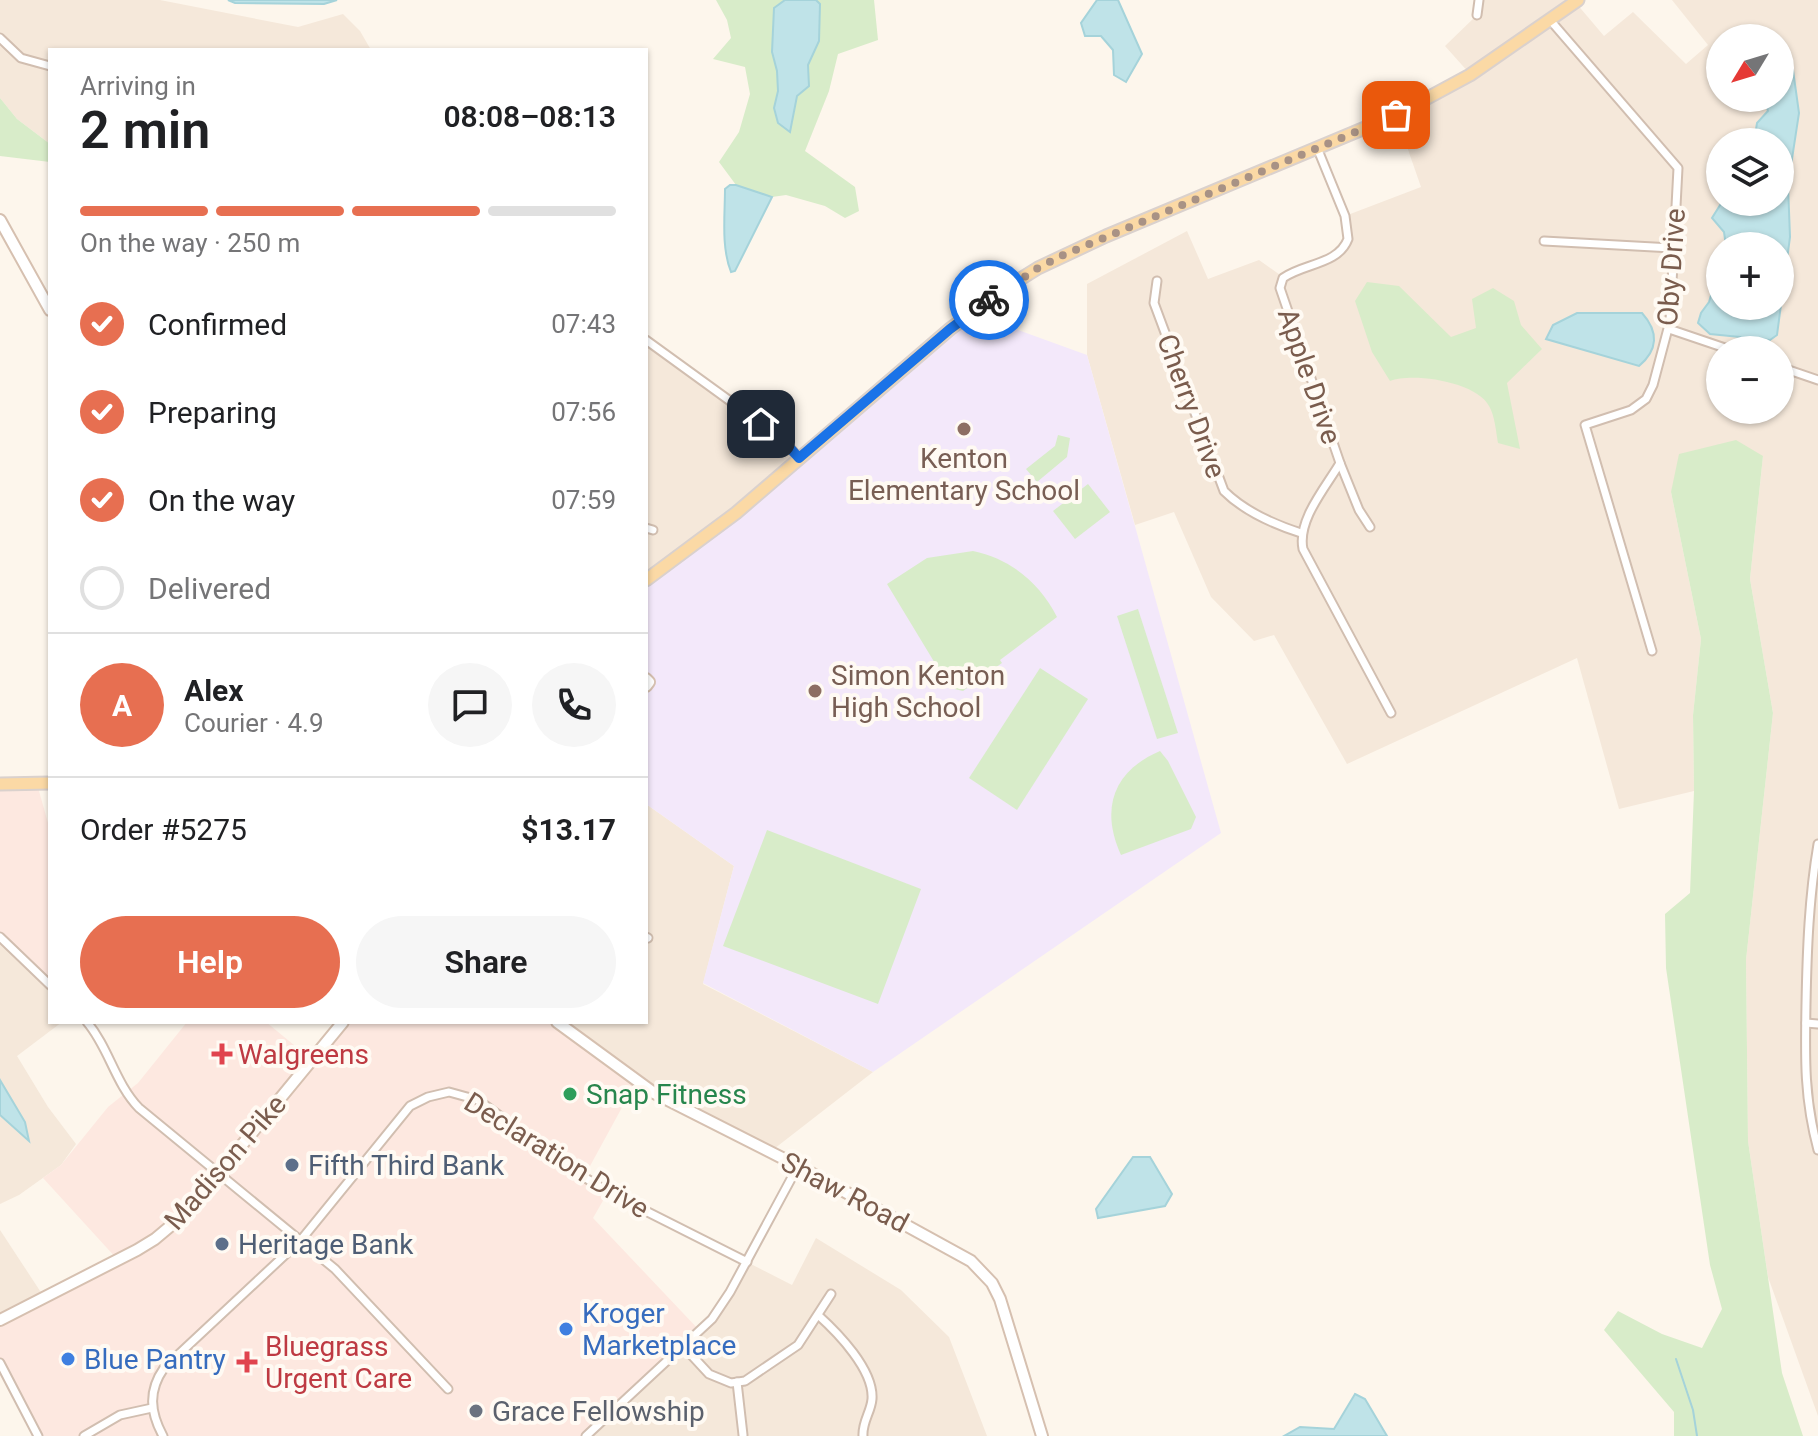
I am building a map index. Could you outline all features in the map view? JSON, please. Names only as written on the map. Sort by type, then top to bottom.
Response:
[{"type":"main road","points":[[648,579],[736,513],[950,329],[1038,268],[1106,236],[1396,115],[1470,75],[1578,0]]},
{"type":"main road","points":[[0,220],[48,306]]},
{"type":"main road","points":[[0,784],[48,783]]},
{"type":"main road","name":"Madison Pike","points":[[0,1320],[155,1239],[186,1213],[341,1024]]},
{"type":"main road","name":"Shaw Road","points":[[560,1024],[654,1093],[952,1249],[981,1270],[1000,1299],[1042,1436]]},
{"type":"street","points":[[1477,15],[1479,0]]},
{"type":"street","name":"Oby Drive","points":[[1550,20],[1678,168],[1669,329],[1653,385],[1646,399],[1631,410],[1585,425],[1652,651]]},
{"type":"street","points":[[0,38],[21,58],[48,65]]},
{"type":"street","name":"Apple Drive","points":[[1301,533],[1340,463],[1280,288],[1283,278],[1293,270],[1337,255],[1348,239],[1345,216],[1318,150]]},
{"type":"street","points":[[1544,241],[1672,248]]},
{"type":"street","name":"Cherry Drive","points":[[1157,281],[1154,303],[1224,491],[1241,506],[1301,533]]},
{"type":"street","points":[[1669,329],[1706,342]]},
{"type":"street","points":[[648,341],[781,438],[799,458]]},
{"type":"street","points":[[1794,372],[1818,380]]},
{"type":"street","points":[[1340,463],[1359,510],[1370,527]]},
{"type":"street","points":[[1301,533],[1303,549],[1391,713]]},
{"type":"street","points":[[1818,844],[1808,918],[1806,1023],[1806,1095],[1818,1150]]},
{"type":"street","points":[[0,937],[48,983]]},
{"type":"street","points":[[1806,1023],[1818,1024]]},
{"type":"street","points":[[89,1024],[126,1095],[301,1240],[360,1295],[448,1389]]},
{"type":"street","name":"Declaration Drive","points":[[152,1408],[153,1389],[164,1368],[301,1240],[410,1106],[428,1097],[449,1092],[478,1100],[608,1192],[747,1262]]},
{"type":"street","points":[[586,1436],[684,1347],[718,1311],[798,1166]]},
{"type":"street","points":[[684,1347],[709,1374],[720,1380],[737,1382],[760,1372],[798,1345],[831,1294]]},
{"type":"street","points":[[818,1315],[835,1330],[868,1377],[872,1401],[863,1425],[863,1436]]},
{"type":"street","points":[[0,1363],[38,1436]]},
{"type":"street","points":[[737,1382],[743,1435]]},
{"type":"street","points":[[84,1436],[120,1415],[152,1408],[163,1436]]},
{"type":"shaded area","points":[[0,0],[160,0],[298,27],[343,14],[360,31],[370,48],[48,48],[48,142],[17,119],[0,98]]},
{"type":"shaded area","points":[[1479,0],[1578,0],[1576,3],[1604,36],[1633,12],[1686,64],[1706,47],[1706,112],[1794,112],[1794,24],[1706,24],[1706,42],[1672,0],[1818,0],[1818,1416],[1768,1277],[1748,1141],[1746,960],[1773,713],[1750,579],[1763,456],[1671,492],[1701,639],[1693,715],[1694,791],[1619,809],[1577,658],[1347,764],[1274,635],[1254,641],[1211,597],[1174,512],[1135,525],[1087,355],[1087,284],[1187,231],[1208,279],[1259,260],[1283,277],[1337,255],[1345,248],[1345,216],[1421,187],[1396,115],[1470,74],[1445,46],[1477,15]]},
{"type":"shaded area","points":[[971,313],[1087,355],[1221,833],[873,1072],[703,983],[734,866],[648,805],[648,578]]},
{"type":"shaded area","points":[[648,341],[781,438],[799,458],[648,578]]},
{"type":"shaded area","points":[[0,784],[37,784],[48,823],[48,983],[0,937]]},
{"type":"shaded area","points":[[648,805],[734,866],[703,984],[873,1072],[770,1152],[658,1095],[560,1024],[648,1024]]},
{"type":"shaded area","points":[[0,937],[48,983],[48,1024],[59,1024],[17,1056],[48,1107],[76,1144],[61,1165],[19,1195],[0,1204]]},
{"type":"shaded area","points":[[185,1024],[268,1024],[311,1059],[342,1024],[560,1024],[637,1080],[584,1177],[608,1192],[593,1218],[700,1331],[592,1436],[38,1436],[0,1363],[0,1320],[117,1259],[43,1178],[61,1165],[108,1107],[138,1083]]},
{"type":"shaded area","points":[[0,1230],[44,1297],[0,1320]]},
{"type":"shaded area","points":[[816,1238],[901,1290],[949,1337],[987,1436],[590,1436],[700,1331],[747,1262],[792,1285]]},
{"type":"green space","points":[[716,0],[874,0],[878,40],[838,54],[829,91],[805,151],[855,187],[859,211],[845,218],[825,206],[786,195],[772,197],[736,185],[719,162],[739,132],[750,94],[745,67],[713,59],[731,38],[727,20]]},
{"type":"green space","points":[[0,98],[17,119],[48,142],[48,162],[0,156]]},
{"type":"green space","points":[[1367,282],[1399,286],[1451,337],[1476,328],[1472,299],[1493,288],[1514,301],[1521,325],[1542,349],[1507,383],[1520,449],[1498,443],[1489,406],[1472,391],[1428,379],[1390,381],[1372,352],[1355,301]]},
{"type":"green space","points":[[1058,435],[1070,438],[1067,457],[1037,482],[1026,469],[1055,446]]},
{"type":"green space","points":[[1736,440],[1763,456],[1750,579],[1773,713],[1746,960],[1748,1141],[1782,1373],[1803,1436],[1674,1436],[1674,1412],[1604,1330],[1618,1311],[1662,1334],[1702,1348],[1722,1309],[1710,1265],[1666,968],[1665,914],[1690,893],[1693,715],[1701,639],[1671,492],[1679,454]]},
{"type":"green space","points":[[1088,484],[1110,512],[1075,539],[1053,511]]},
{"type":"green space","points":[[973,551],[1000,560],[1023,574],[1042,593],[1057,617],[963,691],[950,688],[887,584],[927,558]]},
{"type":"green space","points":[[1138,609],[1178,733],[1157,739],[1117,616]]},
{"type":"green space","points":[[1040,668],[1088,699],[1017,810],[969,778]]},
{"type":"green space","points":[[1160,751],[1196,817],[1191,829],[1121,855],[1112,822],[1115,793],[1131,769]]},
{"type":"green space","points":[[767,830],[921,889],[878,1004],[723,946]]},
{"type":"water","points":[[228,0],[337,0],[324,4],[235,3]]},
{"type":"water","points":[[785,0],[816,0],[820,4],[819,41],[808,65],[809,86],[797,96],[790,132],[778,123],[774,108],[778,91],[772,52],[774,8]]},
{"type":"water","points":[[1097,0],[1118,0],[1142,54],[1126,82],[1114,75],[1113,50],[1101,36],[1085,36],[1081,23]]},
{"type":"water","points":[[1794,77],[1799,113],[1794,146],[1794,128],[1756,128],[1767,112],[1794,112]]},
{"type":"water","points":[[730,185],[772,197],[735,271],[731,272],[724,231],[725,189]]},
{"type":"water","points":[[1789,216],[1790,232],[1724,232],[1712,218]]},
{"type":"water","points":[[1706,306],[1706,320],[1779,320],[1777,335],[1710,334],[1698,323]]},
{"type":"water","points":[[1577,313],[1642,313],[1654,334],[1650,354],[1639,366],[1546,339],[1553,325]]},
{"type":"water","points":[[0,1080],[25,1122],[29,1141],[0,1115]]},
{"type":"water","points":[[1133,1157],[1150,1157],[1172,1194],[1165,1206],[1098,1218],[1096,1209]]},
{"type":"water","points":[[1355,1394],[1365,1399],[1387,1436],[1284,1436],[1300,1427],[1334,1429]]},
{"type":"waterway","points":[[1676,1359],[1693,1410],[1697,1436]]},
{"type":"way so far","points":[[989,300],[1061,256],[1396,115]]},
{"type":"place","name":"Kenton Elementary School","points":[[964,429]]},
{"type":"place","name":"Simon Kenton High School","points":[[815,691]]},
{"type":"place","name":"Walgreens","points":[[222,1054]]},
{"type":"place","name":"Snap Fitness","points":[[570,1094]]},
{"type":"place","name":"Fifth Third Bank","points":[[292,1165]]},
{"type":"place","name":"Heritage Bank","points":[[222,1244]]},
{"type":"place","name":"Kroger Marketplace","points":[[566,1329]]},
{"type":"place","name":"Blue Pantry","points":[[68,1359]]},
{"type":"place","name":"Bluegrass Urgent Care","points":[[247,1362]]},
{"type":"place","name":"Grace Fellowship","points":[[476,1411]]},
{"type":"route","points":[[761,424],[781,438],[799,458],[950,329],[989,300]]}]
